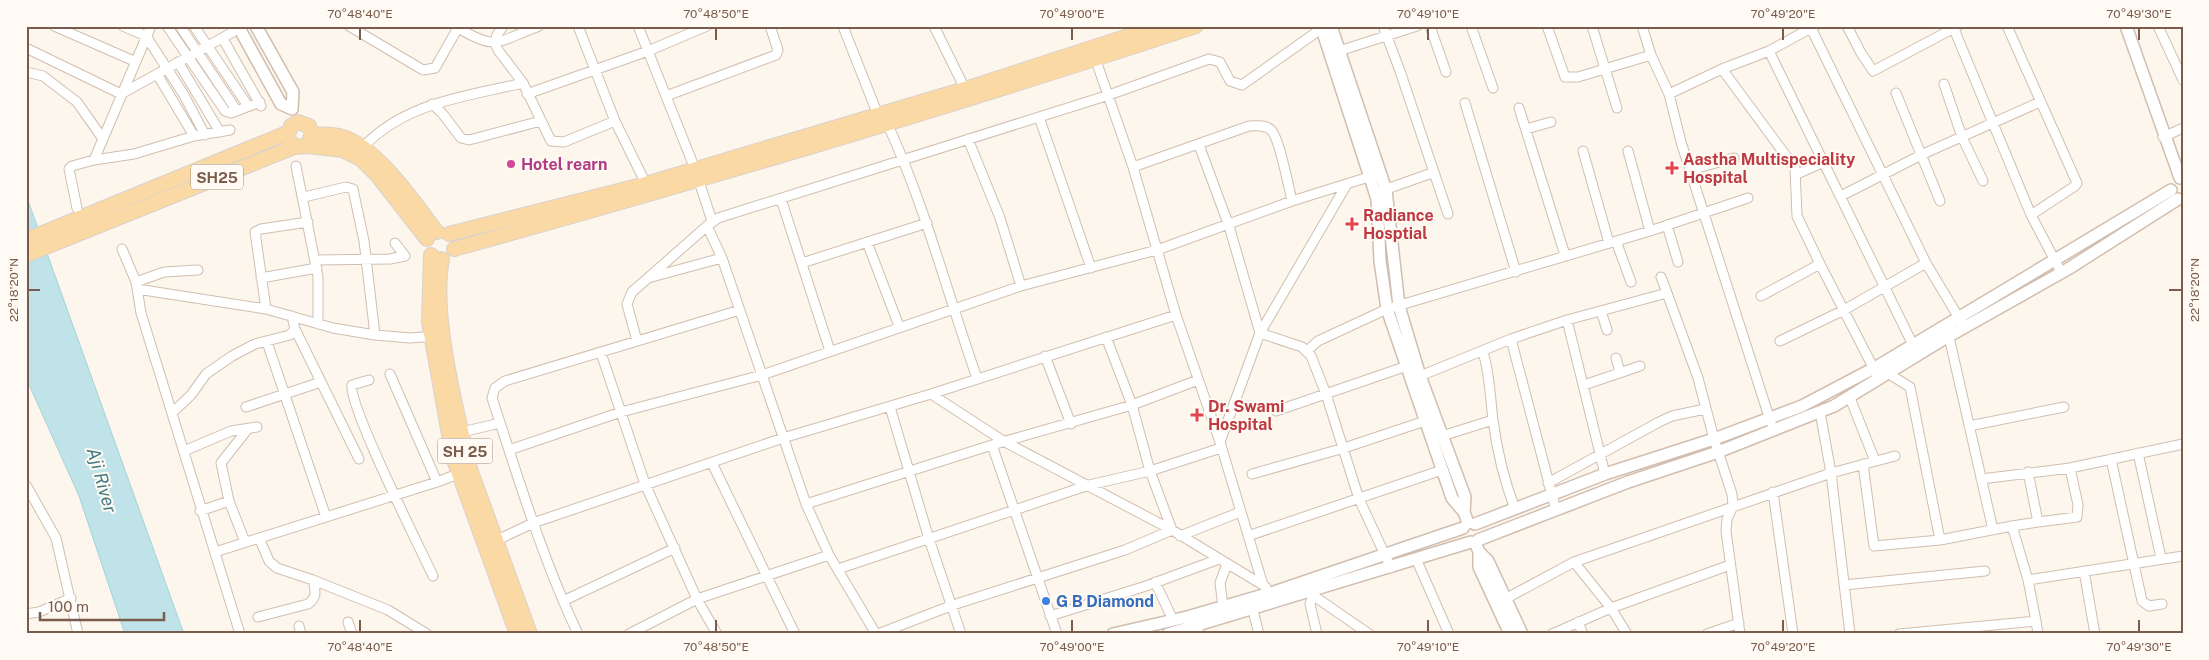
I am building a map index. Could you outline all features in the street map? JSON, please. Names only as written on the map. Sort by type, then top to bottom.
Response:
[{"type":"main road","points":[[1093,54],[1157,26]]},
{"type":"main road","points":[[436,257],[450,254],[454,249],[697,174],[1093,54],[1196,26]]},
{"type":"main road","points":[[305,142],[309,126],[298,122],[290,126],[287,133],[288,141],[305,142],[343,150],[361,159],[438,235],[646,184],[697,174]]},
{"type":"main road","name":"SH25","points":[[26,255],[287,133]]},
{"type":"main road","name":"SH25","points":[[26,240],[305,142],[343,137],[362,148],[387,169],[438,235],[454,242],[454,249]]},
{"type":"main road","name":"SH25","points":[[436,257],[426,248],[438,235]]},
{"type":"main road","name":"SH 25","points":[[436,257],[439,288],[437,336],[462,432],[464,471],[490,543],[530,634]]},
{"type":"main road","points":[[437,336],[453,457],[464,471]]},
{"type":"main road","points":[[490,543],[517,634]]},
{"type":"street","points":[[54,26],[134,61]]},
{"type":"street","points":[[124,26],[146,36],[167,68],[205,135]]},
{"type":"street","points":[[94,160],[150,26]]},
{"type":"street","points":[[167,26],[225,111],[231,113],[248,106],[261,104],[223,38]]},
{"type":"street","points":[[180,26],[199,51],[237,111]]},
{"type":"street","points":[[194,26],[248,106]]},
{"type":"street","points":[[247,26],[298,122]]},
{"type":"street","points":[[256,26],[293,92],[292,109]]},
{"type":"street","points":[[349,26],[423,70],[434,68],[457,27],[478,41],[495,43],[535,27]]},
{"type":"street","points":[[503,26],[496,36],[495,43],[523,83],[548,138],[556,142],[564,142],[615,121]]},
{"type":"street","points":[[578,26],[615,121],[646,184]]},
{"type":"street","points":[[638,26],[697,174],[709,224],[806,504],[829,555],[877,634],[953,605],[1125,550],[1172,530]]},
{"type":"street","points":[[527,94],[648,51],[707,26]]},
{"type":"street","points":[[666,96],[776,55],[778,50],[770,26]]},
{"type":"street","points":[[934,26],[967,93]]},
{"type":"street","points":[[1383,26],[1432,173],[1448,214]]},
{"type":"street","points":[[1339,51],[1417,26]]},
{"type":"street","points":[[1430,26],[1446,72]]},
{"type":"street","points":[[1471,26],[1494,88]]},
{"type":"street","points":[[1547,26],[1566,77],[1578,77],[1651,55]]},
{"type":"street","points":[[1592,26],[1617,108]]},
{"type":"street","points":[[1642,26],[1651,55],[1669,94],[1674,120],[1773,431]]},
{"type":"street","points":[[1847,26],[1873,71],[1938,31],[1956,28],[2031,215],[2061,272]]},
{"type":"street","points":[[2007,26],[2077,182],[2075,186],[2031,215]]},
{"type":"street","points":[[1113,634],[1150,629],[1173,620],[1222,606],[1284,600],[1315,589],[1476,544],[1628,482],[1718,452],[1773,431],[1850,398],[1889,374],[1912,350],[1949,337],[1962,323],[2055,260],[2170,190],[2174,181],[2181,178],[2163,137],[2126,26]]},
{"type":"street","points":[[2158,26],[2183,80]]},
{"type":"street","points":[[1325,27],[1339,51],[1375,175]]},
{"type":"street","points":[[637,341],[627,304],[632,292],[709,224],[904,159],[1109,94],[1209,59],[1220,62],[1230,81],[1242,85],[1325,27]]},
{"type":"street","points":[[1325,27],[1381,191],[1379,210],[1382,284],[1420,376],[1464,497],[1468,522],[1463,537],[1476,544],[1488,561],[1522,634]]},
{"type":"street","points":[[1669,94],[1722,69],[1769,51],[1813,27],[1926,264],[1962,323]]},
{"type":"street","points":[[121,94],[236,29],[282,104],[292,109]]},
{"type":"street","points":[[844,29],[882,119],[904,159],[927,223],[952,309],[977,378]]},
{"type":"street","points":[[26,48],[121,94]]},
{"type":"street","points":[[1769,51],[1841,196],[1912,350]]},
{"type":"street","points":[[1093,54],[1109,94],[1133,167],[1176,315],[1220,445],[1263,585]]},
{"type":"street","points":[[178,62],[220,132]]},
{"type":"street","points":[[1722,69],[1750,109],[1792,162],[1797,174],[1797,216],[1844,310],[1876,367],[1910,387],[1940,540]]},
{"type":"street","points":[[26,72],[43,76],[77,102],[103,139]]},
{"type":"street","points":[[157,74],[194,136]]},
{"type":"street","points":[[362,148],[391,122],[432,104],[523,83]]},
{"type":"street","points":[[1944,84],[1962,137],[1983,181]]},
{"type":"street","points":[[1896,93],[1923,154],[1940,201]]},
{"type":"street","points":[[1841,196],[1923,154],[2040,102]]},
{"type":"street","points":[[1464,103],[1516,272]]},
{"type":"street","points":[[432,104],[442,113],[461,138],[470,140],[541,121]]},
{"type":"street","points":[[1519,108],[1565,255]]},
{"type":"street","points":[[1039,117],[1091,268]]},
{"type":"street","points":[[1526,128],[1551,122]]},
{"type":"street","points":[[1133,167],[1248,126],[1261,125],[1271,130],[1276,141],[1292,201]]},
{"type":"street","points":[[2163,137],[2183,128]]},
{"type":"street","points":[[77,208],[69,169],[72,166],[94,160],[134,154],[194,136],[230,130]]},
{"type":"street","points":[[968,139],[1000,218],[1021,286]]},
{"type":"street","points":[[1199,145],[1228,226],[1260,332]]},
{"type":"street","points":[[1583,151],[1612,242],[1631,282]]},
{"type":"street","points":[[1628,151],[1650,231]]},
{"type":"street","points":[[1690,170],[1734,158]]},
{"type":"street","points":[[1797,174],[1824,162]]},
{"type":"street","points":[[296,166],[304,197],[316,264],[318,324]]},
{"type":"street","points":[[1381,191],[1432,173]]},
{"type":"street","points":[[509,450],[621,412],[762,375],[899,326],[1021,286],[1157,250],[1228,226],[1292,201],[1375,175]]},
{"type":"street","points":[[1220,445],[1260,332],[1347,184]]},
{"type":"street","points":[[304,197],[346,188],[353,189],[365,259],[375,336]]},
{"type":"street","points":[[1168,634],[1198,630],[1274,592],[1315,589],[1385,555],[1468,522],[1515,509],[1605,474],[1714,439],[1802,406],[2061,272],[2180,200],[2173,196],[2170,190]]},
{"type":"street","points":[[1308,350],[1318,341],[1393,307],[1667,226],[1748,198]]},
{"type":"street","points":[[781,199],[830,351]]},
{"type":"street","points":[[266,309],[254,232],[261,229],[308,222]]},
{"type":"street","points":[[802,263],[927,223]]},
{"type":"street","points":[[1667,226],[1678,262]]},
{"type":"street","points":[[867,242],[899,326]]},
{"type":"street","points":[[262,278],[316,264],[404,256],[394,243]]},
{"type":"street","points":[[122,249],[136,286],[141,313],[173,412],[200,511],[215,552],[240,634]]},
{"type":"street","points":[[646,279],[722,258]]},
{"type":"street","points":[[1761,296],[1820,264]]},
{"type":"street","points":[[1780,340],[1844,310],[1926,264]]},
{"type":"street","points":[[136,286],[164,272],[198,270]]},
{"type":"street","points":[[1661,277],[1698,378],[1714,439],[1732,494],[1733,506],[1726,525],[1740,634]]},
{"type":"street","points":[[136,286],[266,309],[318,324],[375,336],[410,338],[437,336]]},
{"type":"street","points":[[1420,376],[1511,339],[1567,320],[1667,293]]},
{"type":"street","points":[[1393,307],[1407,366],[1442,470],[1454,502],[1468,522],[1481,531],[1476,544],[1479,567],[1510,634]]},
{"type":"street","points":[[578,634],[563,601],[533,523],[492,398],[495,388],[505,381],[740,310]]},
{"type":"street","points":[[1601,310],[1607,330]]},
{"type":"street","points":[[490,543],[533,523],[782,438],[890,407],[1176,315]]},
{"type":"street","points":[[292,316],[294,329],[359,459]]},
{"type":"street","points":[[1567,320],[1605,474]]},
{"type":"street","points":[[173,412],[215,367],[246,347],[290,335],[294,329]]},
{"type":"street","points":[[1260,332],[1308,350],[1326,394],[1360,499],[1391,568]]},
{"type":"street","points":[[1106,337],[1132,405],[1150,471],[1172,530]]},
{"type":"street","points":[[1949,337],[1993,530]]},
{"type":"street","points":[[1511,339],[1556,510]]},
{"type":"street","points":[[267,342],[326,517]]},
{"type":"street","points":[[601,352],[645,484],[697,599],[717,634]]},
{"type":"street","points":[[1483,352],[1490,382],[1493,420],[1503,476],[1515,509]]},
{"type":"street","points":[[1045,356],[1071,424]]},
{"type":"street","points":[[1616,358],[1620,372]]},
{"type":"street","points":[[1276,411],[1407,366]]},
{"type":"street","points":[[1584,385],[1640,366]]},
{"type":"street","points":[[390,374],[437,482]]},
{"type":"street","points":[[369,380],[356,382],[352,385],[351,391],[361,420],[434,576]]},
{"type":"street","points":[[806,504],[910,473],[992,445],[1071,424],[1132,405],[1198,380]]},
{"type":"street","points":[[246,407],[321,382]]},
{"type":"street","points":[[931,394],[1005,442],[1090,485],[1172,530],[1263,585],[1284,600]]},
{"type":"street","points":[[1850,398],[1875,461]]},
{"type":"street","points":[[890,407],[929,539],[953,605],[961,634]]},
{"type":"street","points":[[1969,426],[2064,408]]},
{"type":"street","points":[[1548,483],[1672,416],[1706,409]]},
{"type":"street","points":[[1820,412],[1831,473],[1850,634]]},
{"type":"street","points":[[1252,474],[1344,448],[1426,420]]},
{"type":"street","points":[[1442,436],[1493,420]]},
{"type":"street","points":[[462,432],[500,423]]},
{"type":"street","points":[[184,451],[231,431],[257,427]]},
{"type":"street","points":[[246,542],[229,501],[221,463],[247,430]]},
{"type":"street","points":[[1981,479],[2070,468],[2183,444]]},
{"type":"street","points":[[992,445],[1057,634]]},
{"type":"street","points":[[838,570],[1090,485],[1150,471],[1220,445]]},
{"type":"street","points":[[2138,453],[2161,558]]},
{"type":"street","points":[[1505,599],[1574,562],[1831,473],[1895,456]]},
{"type":"street","points":[[2111,459],[2144,605],[2162,604]]},
{"type":"street","points":[[712,463],[795,634]]},
{"type":"street","points":[[1863,464],[1874,546],[1940,540],[2012,526],[2076,517],[2078,505],[2070,468]]},
{"type":"street","points":[[1248,536],[1442,470]]},
{"type":"street","points":[[215,552],[437,482],[464,471]]},
{"type":"street","points":[[2028,472],[2038,522]]},
{"type":"street","points":[[26,485],[56,538],[78,634]]},
{"type":"street","points":[[1774,492],[1793,634]]},
{"type":"street","points":[[200,511],[229,501]]},
{"type":"street","points":[[1180,536],[1240,512]]},
{"type":"street","points":[[2012,526],[2028,580],[2038,634]]},
{"type":"street","points":[[259,538],[269,561],[277,568],[313,580],[388,610],[427,634]]},
{"type":"street","points":[[563,601],[675,548]]},
{"type":"street","points":[[630,634],[697,599],[767,574],[829,555]]},
{"type":"street","points":[[2028,580],[2183,556]]},
{"type":"street","points":[[1050,616],[1219,559]]},
{"type":"street","points":[[1417,560],[1449,634]]},
{"type":"street","points":[[1574,562],[1611,608],[1627,634]]},
{"type":"street","points":[[1222,606],[1220,583],[1227,564]]},
{"type":"street","points":[[1552,634],[1611,608],[1730,565]]},
{"type":"street","points":[[1844,585],[1986,571]]},
{"type":"street","points":[[2084,571],[2095,634]]},
{"type":"street","points":[[258,617],[308,604],[314,600],[316,594],[313,580]]},
{"type":"street","points":[[1155,582],[1173,620]]},
{"type":"street","points":[[1315,589],[1310,604],[1317,634]]},
{"type":"street","points":[[1315,589],[1369,634]]},
{"type":"street","points":[[26,614],[39,612],[71,598]]},
{"type":"street","points":[[1251,604],[1259,634]]},
{"type":"street","points":[[1899,634],[1961,631],[2036,621]]},
{"type":"street","points":[[348,622],[352,634]]},
{"type":"street","points":[[1578,622],[1583,634]]},
{"type":"street","points":[[1707,634],[1739,623]]},
{"type":"water","name":"Aji River","points":[[26,195],[184,634],[125,634],[79,496],[26,378]]},
{"type":"place","name":"Hotel rearn","points":[[511,164]]},
{"type":"place","name":"Aastha Multispeciality Hospital","points":[[1672,168]]},
{"type":"place","name":"Radiance Hosptial","points":[[1352,224]]},
{"type":"place","name":"Dr. Swami Hospital","points":[[1197,415]]},
{"type":"place","name":"G B Diamond","points":[[1046,601]]}]
